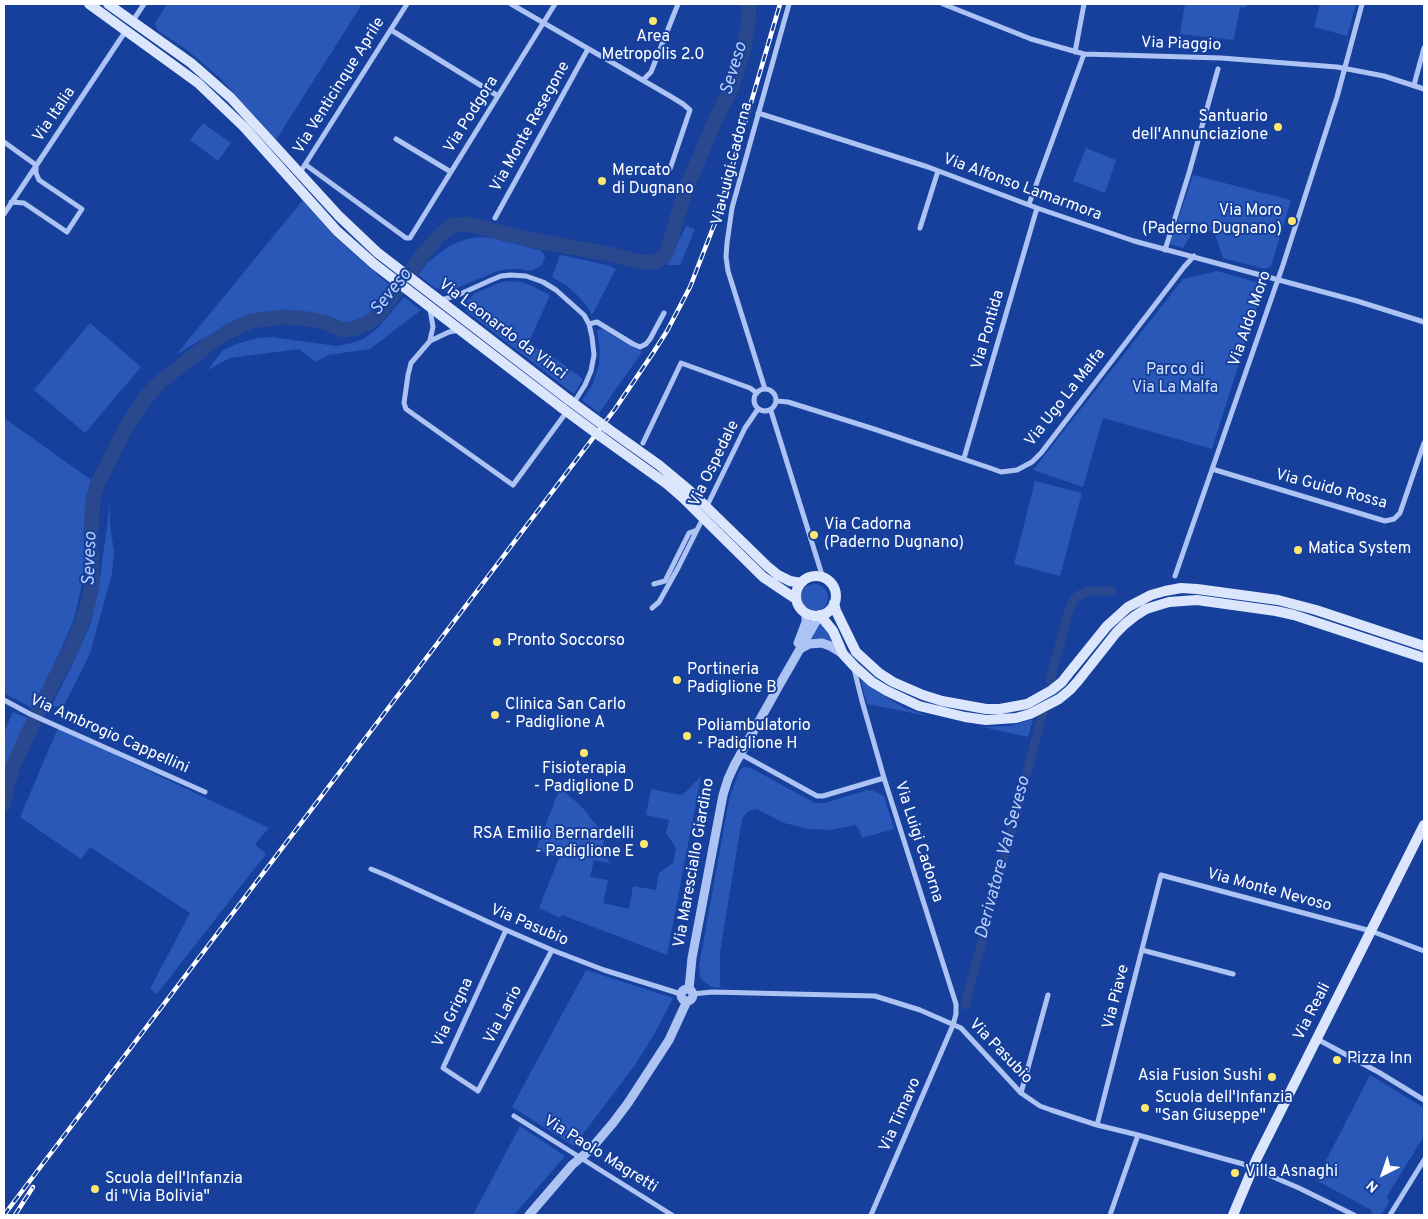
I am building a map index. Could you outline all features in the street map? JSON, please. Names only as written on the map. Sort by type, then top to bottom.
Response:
[{"type":"main road","name":"Via Leonardo da Vinci","points":[[89,4],[198,82],[244,127],[338,231],[374,264],[416,283],[452,309],[606,428],[659,465],[707,506],[778,575],[790,581],[801,583]]},
{"type":"main road","name":"Via Leonardo da Vinci","points":[[108,4],[191,63],[219,87],[303,169],[355,233],[378,253],[411,293],[460,330],[562,413],[600,436],[667,484],[763,577],[796,598]]},
{"type":"main road","points":[[834,603],[828,612],[811,616],[798,606],[797,590],[801,583],[816,577],[823,578],[832,586],[835,594],[834,603],[836,611],[856,652],[893,682],[923,695],[986,709],[1000,709],[1027,704],[1052,690],[1062,682],[1107,626],[1128,607],[1151,595],[1181,588],[1198,588],[1278,600],[1316,610],[1424,646]]},
{"type":"main road","points":[[820,615],[833,631],[844,654],[854,666],[887,692],[919,706],[986,720],[1016,718],[1044,708],[1070,690],[1116,633],[1135,616],[1146,609],[1183,600],[1258,608],[1294,615],[1424,658]]},
{"type":"main road","name":"Via Reali","points":[[1233,1215],[1252,1168],[1424,825]]},
{"type":"street","name":"Via Italia","points":[[4,214],[144,4]]},
{"type":"street","name":"Via Venticinque Aprile","points":[[292,180],[303,169],[407,4]]},
{"type":"street","points":[[511,4],[643,80],[690,110],[670,169]]},
{"type":"street","name":"Via Podgora","points":[[409,239],[555,4]]},
{"type":"street","points":[[643,80],[651,72],[678,4]]},
{"type":"street","name":"Via Luigi Cadorna","points":[[765,389],[728,271],[726,257],[732,208],[789,4]]},
{"type":"street","name":"Via Piaggio","points":[[942,4],[1031,39],[1084,54],[1221,58],[1344,68],[1384,76],[1424,89]]},
{"type":"street","points":[[1075,52],[1084,4]]},
{"type":"street","name":"Via Aldo Moro","points":[[1175,576],[1279,279],[1337,97],[1362,4]]},
{"type":"street","points":[[391,30],[498,96]]},
{"type":"street","points":[[1414,85],[1424,48]]},
{"type":"street","name":"Via Monte Resegone","points":[[495,218],[588,49]]},
{"type":"street","points":[[1029,204],[1084,54]]},
{"type":"street","points":[[1165,250],[1218,69]]},
{"type":"street","name":"Via Alfonso Lamarmora","points":[[758,113],[938,171],[1037,208],[1165,250],[1194,256],[1357,300],[1424,322]]},
{"type":"street","points":[[396,139],[451,172]]},
{"type":"street","points":[[4,142],[36,165],[36,173],[39,180],[82,209],[67,232],[24,203],[11,202]]},
{"type":"street","name":"Via Leonardo da Vinci","points":[[303,169],[409,239]]},
{"type":"street","points":[[920,228],[938,171]]},
{"type":"street","name":"Via Pontida","points":[[964,458],[1037,208]]},
{"type":"street","name":"Via Ugo La Malfa","points":[[777,401],[796,404],[964,458],[1001,472],[1018,470],[1032,462],[1047,445],[1194,256]]},
{"type":"street","points":[[440,301],[501,276],[526,276],[543,282],[556,290],[584,315],[589,324],[593,346],[592,372],[586,385],[562,413]]},
{"type":"street","points":[[452,309],[453,301],[458,295]]},
{"type":"street","name":"Via Leonardo da Vinci","points":[[429,306],[433,327],[430,341],[410,367],[405,407],[513,484],[562,413]]},
{"type":"street","points":[[589,324],[597,322],[640,347],[650,339],[664,313]]},
{"type":"street","name":"Via Leonardo da Vinci","points":[[430,341],[449,332],[460,330]]},
{"type":"street","points":[[643,443],[681,363],[757,392]]},
{"type":"street","points":[[765,389],[771,390],[774,393],[777,401],[771,411],[765,412],[758,409],[754,400],[757,392],[765,389]]},
{"type":"street","name":"Via Ospedale","points":[[652,608],[659,602],[703,518],[745,428],[758,409]]},
{"type":"street","points":[[771,411],[823,578]]},
{"type":"street","name":"Via Guido Rossa","points":[[1212,469],[1385,521],[1394,519],[1400,513],[1424,443]]},
{"type":"street","name":"Via Ospedale","points":[[654,584],[665,581],[689,533],[697,530]]},
{"type":"street","name":"Via Maresciallo Giardino","points":[[686,995],[723,795],[728,779],[739,753],[800,640],[806,622],[806,613]]},
{"type":"street","name":"Via Maresciallo Giardino","points":[[739,753],[820,615]]},
{"type":"street","points":[[800,650],[809,644],[822,643],[844,654]]},
{"type":"street","name":"Via Luigi Cadorna","points":[[854,666],[862,702],[884,778],[956,1004],[953,1025]]},
{"type":"street","name":"Via Ambrogio Cappellini","points":[[4,700],[30,714],[205,792]]},
{"type":"street","points":[[739,753],[817,796],[823,796],[884,778]]},
{"type":"street","name":"Via Pasubio","points":[[371,869],[552,950],[604,970],[686,995],[712,992],[875,996],[920,1010],[966,1032],[1022,1093],[1033,1102],[1097,1125],[1243,1164],[1299,1188],[1354,1215]]},
{"type":"street","name":"Via Monte Nevoso","points":[[1161,875],[1371,931],[1424,951]]},
{"type":"street","name":"Via Piave","points":[[1097,1125],[1161,875]]},
{"type":"street","name":"Via Grigna","points":[[478,1091],[443,1068],[506,930]]},
{"type":"street","name":"Via Lario","points":[[478,1091],[552,950]]},
{"type":"street","points":[[1142,950],[1233,974]]},
{"type":"street","points":[[536,1215],[576,1168],[586,1147],[610,1121],[624,1101],[653,1058],[686,995]]},
{"type":"street","points":[[1022,1093],[1048,995]]},
{"type":"street","name":"Via Timavo","points":[[871,1215],[953,1025]]},
{"type":"street","points":[[1316,1038],[1380,1073],[1424,1100]]},
{"type":"street","name":"Via Paolo Magretti","points":[[514,1116],[672,1215]]},
{"type":"street","points":[[1110,1215],[1138,1135]]},
{"type":"street","points":[[529,1215],[580,1158]]},
{"type":"street","points":[[1390,1215],[1424,1160]]},
{"type":"green space","points":[[167,4],[362,4],[276,140],[220,78],[187,50],[157,30],[155,23]]},
{"type":"green space","points":[[1185,4],[1247,4],[1246,8],[1240,7],[1234,40],[1180,34]]},
{"type":"green space","points":[[1320,4],[1356,4],[1347,36],[1314,27]]},
{"type":"green space","points":[[203,123],[231,143],[218,161],[190,140]]},
{"type":"green space","points":[[1086,148],[1116,160],[1105,193],[1073,181]]},
{"type":"green space","points":[[1193,175],[1291,200],[1271,266],[1265,269],[1223,258],[1214,232],[1196,227],[1183,248],[1170,244]]},
{"type":"green space","points":[[303,200],[335,237],[392,287],[374,311],[364,319],[351,324],[341,325],[318,315],[274,312],[252,315],[202,339],[176,355]]},
{"type":"green space","points":[[686,226],[695,229],[680,265],[667,265]]},
{"type":"green space","points":[[479,237],[492,238],[539,250],[545,257],[542,265],[531,271],[509,269],[498,271],[446,291],[435,288],[418,275],[428,262],[449,246],[467,239]]},
{"type":"green space","points":[[560,255],[607,265],[616,269],[592,315],[578,296],[567,286],[552,277]]},
{"type":"green space","name":"Parco di Via La Malfa","points":[[1217,271],[1264,284],[1212,449],[1103,418],[1083,487],[1033,470],[1183,279]]},
{"type":"green space","points":[[511,281],[530,285],[550,295],[528,344],[549,354],[583,379],[574,394],[466,311],[468,300],[475,293],[502,282]]},
{"type":"green space","points":[[404,297],[421,310],[370,349],[328,355],[316,362],[299,349],[230,358],[208,370],[223,350],[258,338],[271,337],[337,346],[352,343],[365,338],[378,328]]},
{"type":"green space","points":[[90,323],[141,367],[85,433],[34,390]]},
{"type":"green space","points":[[602,329],[642,352],[599,413],[582,400],[592,386],[599,365],[600,352],[597,330]]},
{"type":"green space","points":[[4,418],[94,482],[89,500],[81,589],[74,619],[32,708],[4,693]]},
{"type":"green space","points":[[1035,481],[1082,493],[1060,576],[1014,564]]},
{"type":"green space","points":[[110,504],[110,525],[114,552],[112,573],[91,650],[62,709],[52,705],[91,623],[99,585]]},
{"type":"green space","points":[[814,584],[824,588],[828,598],[824,608],[814,612],[804,608],[800,598],[804,588]]},
{"type":"green space","points":[[818,621],[828,631],[834,645],[806,643]]},
{"type":"green space","points":[[863,680],[878,692],[903,707],[928,716],[867,704],[861,682]]},
{"type":"green space","points":[[13,712],[28,718],[4,776],[4,732]]},
{"type":"green space","points":[[1033,719],[1028,737],[983,727],[1010,726]]},
{"type":"green space","points":[[58,728],[269,828],[255,844],[266,854],[157,994],[150,989],[190,913],[90,847],[81,859],[20,817]]},
{"type":"green space","points":[[741,768],[751,768],[815,803],[825,803],[867,790],[874,791],[884,796],[894,829],[862,838],[859,829],[855,825],[831,830],[809,829],[784,823],[759,810],[755,809],[747,812],[742,819],[720,952],[720,987],[716,988],[702,980],[699,966],[729,800],[738,774]]},
{"type":"green space","points":[[701,776],[667,955],[562,915],[560,918],[539,908],[559,858],[536,849],[560,788],[581,806],[598,827],[604,841],[602,850],[610,863],[594,860],[590,877],[608,880],[603,903],[629,909],[633,886],[656,890],[659,873],[673,863],[676,848],[666,833],[669,820],[646,815],[651,789],[681,795]]},
{"type":"green space","points":[[586,970],[673,998],[635,1065],[574,1146],[512,1107]]},
{"type":"green space","points":[[1370,1075],[1424,1108],[1424,1136],[1387,1196],[1389,1202],[1381,1215],[1372,1215],[1371,1210],[1316,1180]]},
{"type":"green space","points":[[520,1126],[565,1156],[514,1215],[473,1215]]},
{"type":"waterway","name":"Seveso","points":[[4,803],[14,764],[40,708],[73,645],[85,614],[92,586],[91,533],[93,499],[98,483],[125,429],[146,397],[161,381],[209,344],[231,330],[251,321],[283,317],[308,319],[324,322],[343,330],[353,329],[366,324],[378,315],[425,252],[441,234],[453,225],[467,224],[527,239],[609,254],[641,262],[654,262],[662,258],[667,252],[686,188],[716,118],[731,89],[744,47],[749,4]]},
{"type":"waterway","name":"Derivatore Val Seveso","points":[[1050,681],[1069,610],[1077,596],[1089,591],[1112,591]]},
{"type":"waterway","name":"Derivatore Val Seveso","points":[[965,1005],[1043,712]]},
{"type":"railway","points":[[4,1215],[615,409],[653,353],[690,287],[718,215],[780,4]]},
{"type":"railway","points":[[15,1215],[33,1187]]},
{"type":"place","name":"Area Metropolis 2.0","points":[[653,21]]},
{"type":"place","name":"Santuario dell'Annunciazione","points":[[1278,127]]},
{"type":"place","name":"Mercato di Dugnano","points":[[602,181]]},
{"type":"place","name":"Via Moro (Paderno Dugnano)","points":[[1292,221]]},
{"type":"place","name":"Via Cadorna (Paderno Dugnano)","points":[[814,535]]},
{"type":"place","name":"Matica System","points":[[1298,550]]},
{"type":"place","name":"Pronto Soccorso","points":[[497,642]]},
{"type":"place","name":"Portineria Padiglione B","points":[[677,680]]},
{"type":"place","name":"Clinica San Carlo - Padiglione A","points":[[495,715]]},
{"type":"place","name":"Poliambulatorio - Padiglione H","points":[[687,736]]},
{"type":"place","name":"Fisioterapia - Padiglione D","points":[[584,753]]},
{"type":"place","name":"RSA Emilio Bernardelli - Padiglione E","points":[[644,844]]},
{"type":"place","name":"Pizza Inn","points":[[1337,1060]]},
{"type":"place","name":"Asia Fusion Sushi","points":[[1272,1077]]},
{"type":"place","name":"Scuola dell'Infanzia \"San Giuseppe\"","points":[[1145,1108]]},
{"type":"place","name":"Villa Asnaghi","points":[[1235,1173]]},
{"type":"place","name":"Scuola dell'Infanzia di \"Via Bolivia\"","points":[[95,1189]]}]
